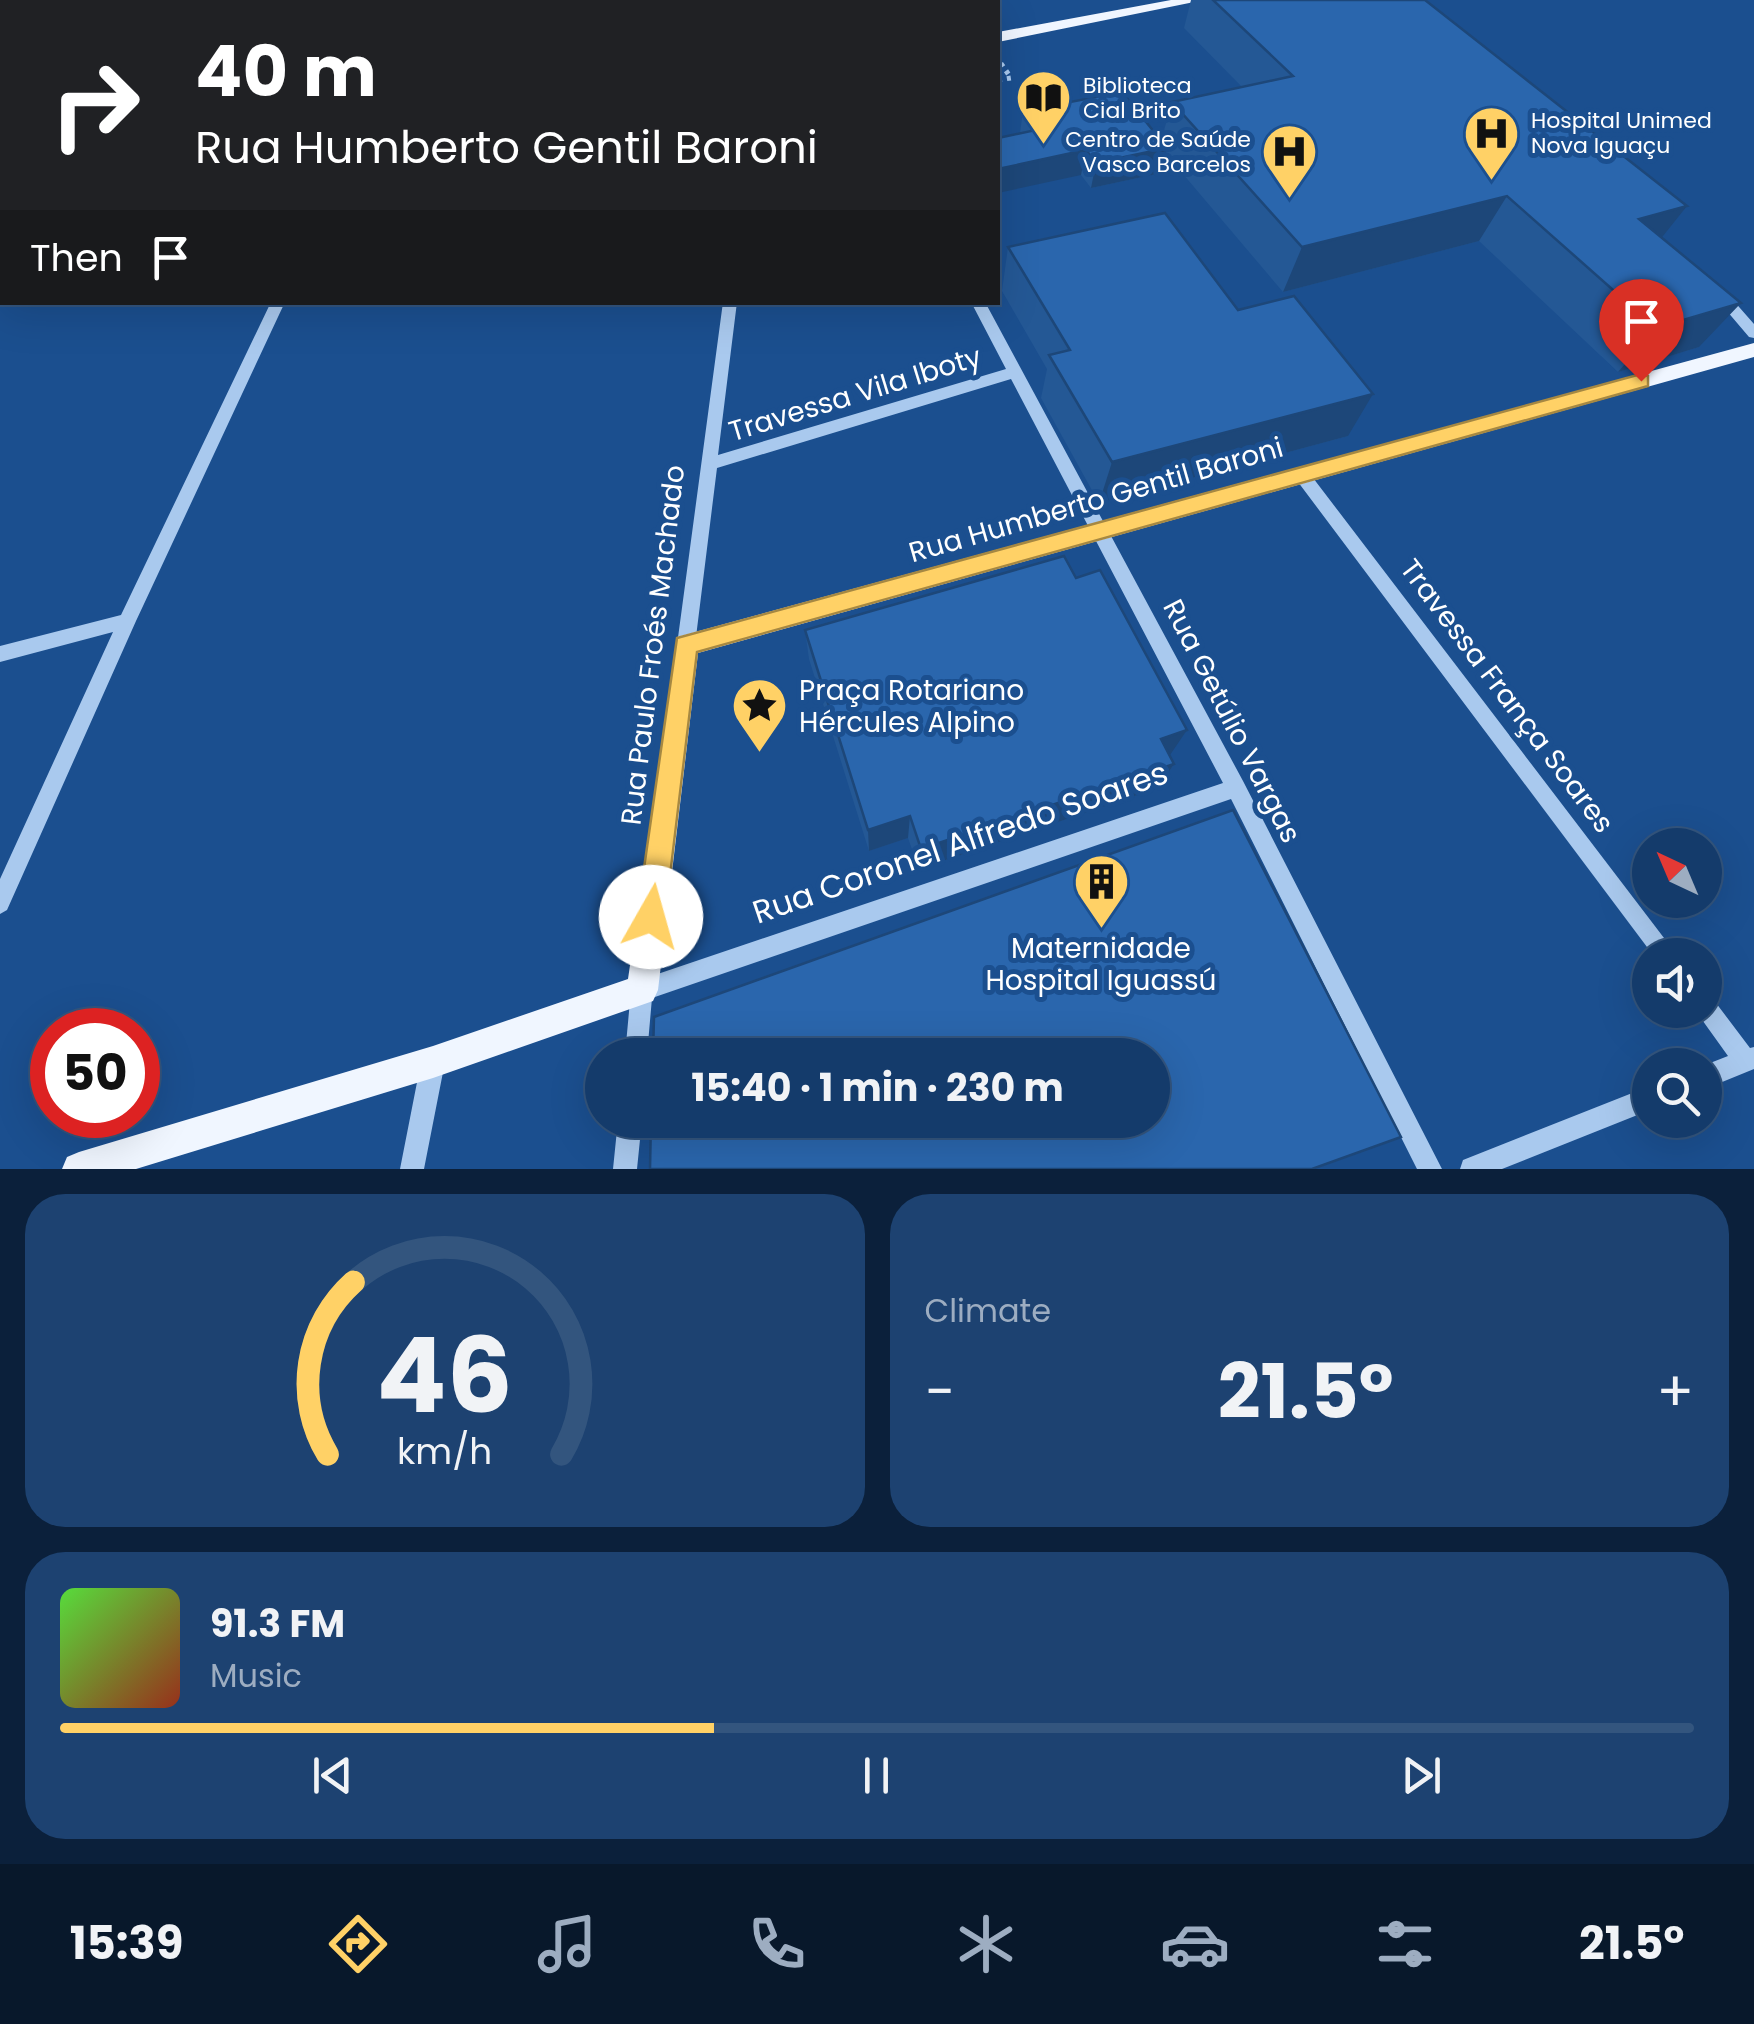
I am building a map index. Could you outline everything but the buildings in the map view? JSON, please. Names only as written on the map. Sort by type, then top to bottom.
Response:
[{"type":"main road","points":[[1000,37],[1196,0]]},
{"type":"main road","name":"Rua Humberto Gentil Baroni","points":[[686,645],[1754,350]]},
{"type":"main road","name":"Rua Paulo Froés Machado","points":[[642,990],[686,645]]},
{"type":"main road","name":"Rua Coronel Alfredo Soares","points":[[79,1169],[433,1062],[642,990]]},
{"type":"street","points":[[1709,284],[1738,310],[1754,334]]},
{"type":"street","points":[[0,903],[127,621],[277,305]]},
{"type":"street","name":"Rua Paulo Froés Machado","points":[[686,645],[730,305]]},
{"type":"street","name":"Rua Getúlio Vargas","points":[[980,305],[1236,788],[1430,1169]]},
{"type":"street","name":"Travessa Vila Iboty","points":[[708,464],[1016,372]]},
{"type":"street","name":"Travessa França Soares","points":[[1301,474],[1653,938]]},
{"type":"street","points":[[0,654],[127,621]]},
{"type":"street","name":"Rua Coronel Alfredo Soares","points":[[642,990],[1236,788]]},
{"type":"street","name":"Rua Paulo Froés Machado","points":[[638,1038],[642,990]]},
{"type":"street","points":[[1722,1027],[1750,1059],[1722,1070]]},
{"type":"street","points":[[412,1169],[433,1062]]},
{"type":"street","points":[[1472,1169],[1632,1105]]},
{"type":"street","points":[[625,1169],[628,1138]]},
{"type":"path","points":[[1000,62],[1011,78],[1000,80]]},
{"type":"place","name":"Biblioteca Cial Brito","points":[[1044,147]]},
{"type":"place","name":"Hospital Unimed Nova Iguaçu","points":[[1492,182]]},
{"type":"place","name":"Centro de Saúde Vasco Barcelos","points":[[1290,201]]},
{"type":"place","name":"Praça Rotariano Hércules Alpino","points":[[760,755]]},
{"type":"place","name":"Maternidade Hospital Iguassú","points":[[1101,931]]},
{"type":"route","points":[[651,917],[686,645],[1641,381]]}]
